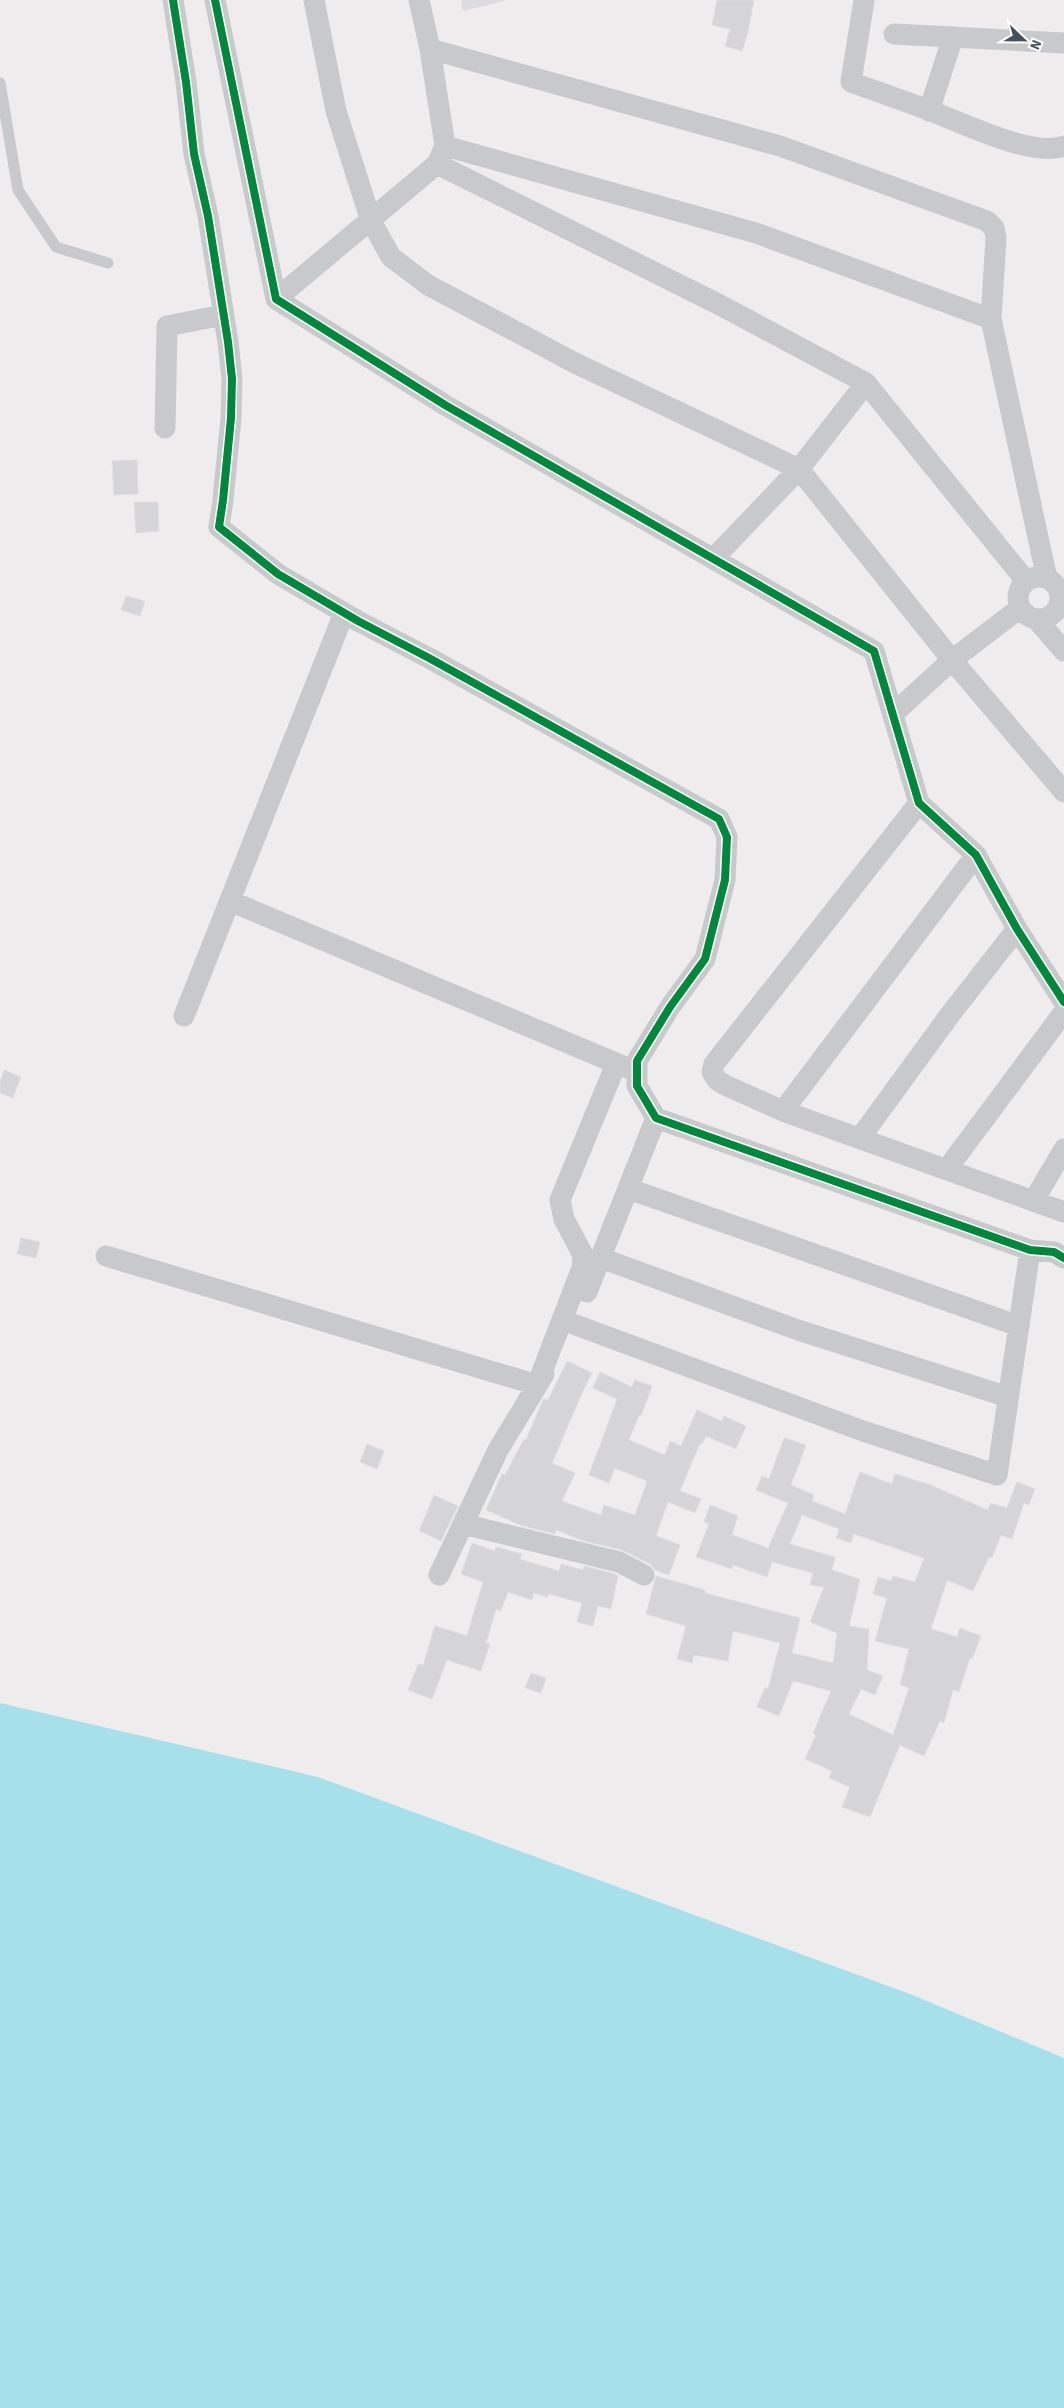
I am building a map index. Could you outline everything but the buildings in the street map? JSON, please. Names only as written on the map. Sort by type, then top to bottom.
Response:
[{"type":"street","points":[[173,0],[186,82],[194,154],[208,216],[232,379],[231,418],[219,527],[278,574],[344,613],[719,819],[727,837],[725,880],[705,959],[670,1007],[636,1060],[637,1086],[656,1118],[1030,1250],[1054,1252],[1064,1258]]},
{"type":"street","points":[[215,0],[276,299],[445,405],[874,651],[920,804],[976,855],[1016,929],[1064,1002]]},
{"type":"street","points":[[314,0],[336,111],[371,221],[391,257],[428,285],[575,363],[800,469],[952,660],[1064,792]]},
{"type":"street","points":[[419,0],[430,50],[441,155]]},
{"type":"street","points":[[864,0],[851,82],[1003,140],[1035,147],[1056,149],[1064,146]]},
{"type":"street","points":[[894,34],[1064,43]]},
{"type":"street","points":[[930,111],[953,37]]},
{"type":"street","points":[[430,50],[780,146],[987,221],[994,228],[996,238],[991,320],[1047,579]]},
{"type":"street","points":[[276,299],[371,221],[441,155]]},
{"type":"street","points":[[441,155],[756,233],[991,320]]},
{"type":"street","points":[[441,155],[866,383],[1026,582]]},
{"type":"street","points":[[165,428],[167,326],[223,315]]},
{"type":"street","points":[[714,558],[800,469],[866,383]]},
{"type":"street","points":[[1040,577],[1047,579],[1053,583],[1060,596],[1060,612],[1044,619],[1030,618],[1020,608],[1018,594],[1026,582],[1040,577]]},
{"type":"street","points":[[893,714],[952,660],[1020,608]]},
{"type":"street","points":[[184,1016],[344,613]]},
{"type":"street","points":[[1037,620],[1064,652]]},
{"type":"street","points":[[920,804],[714,1064],[712,1072],[717,1080],[782,1111],[1064,1212]]},
{"type":"street","points":[[782,1111],[976,855]]},
{"type":"street","points":[[230,901],[637,1072]]},
{"type":"street","points":[[860,1138],[949,1016],[1016,929]]},
{"type":"street","points":[[947,1169],[1064,1012]]},
{"type":"street","points":[[537,1385],[582,1268],[583,1254],[564,1219],[560,1200],[616,1064]]},
{"type":"street","points":[[439,1575],[498,1450],[573,1324],[656,1118]]},
{"type":"street","points":[[1034,1200],[1064,1149]]},
{"type":"street","points":[[629,1189],[1019,1326]]},
{"type":"street","points":[[573,1324],[863,1431],[997,1475],[1030,1250]]},
{"type":"street","points":[[106,1256],[537,1385]]},
{"type":"street","points":[[601,1258],[798,1330],[1008,1398]]},
{"type":"street","points":[[463,1524],[619,1562],[644,1575]]},
{"type":"lane","points":[[0,84],[18,190],[56,247],[108,263]]},
{"type":"shaded area","points":[[461,0],[508,0],[463,11]]},
{"type":"water","points":[[0,1703],[318,1777],[910,1994],[1064,2058],[1064,2408],[0,2408]]},
{"type":"cycle path","points":[[173,0],[186,82],[194,154],[208,216],[232,379],[231,418],[219,527],[278,574],[358,621],[429,658],[719,819],[727,837],[725,880],[705,959],[670,1007],[637,1061],[637,1086],[656,1118],[1030,1250],[1054,1252],[1064,1258]]},
{"type":"cycle path","points":[[215,0],[276,299],[445,405],[874,651],[919,803],[976,855],[1017,929],[1064,1002]]}]
